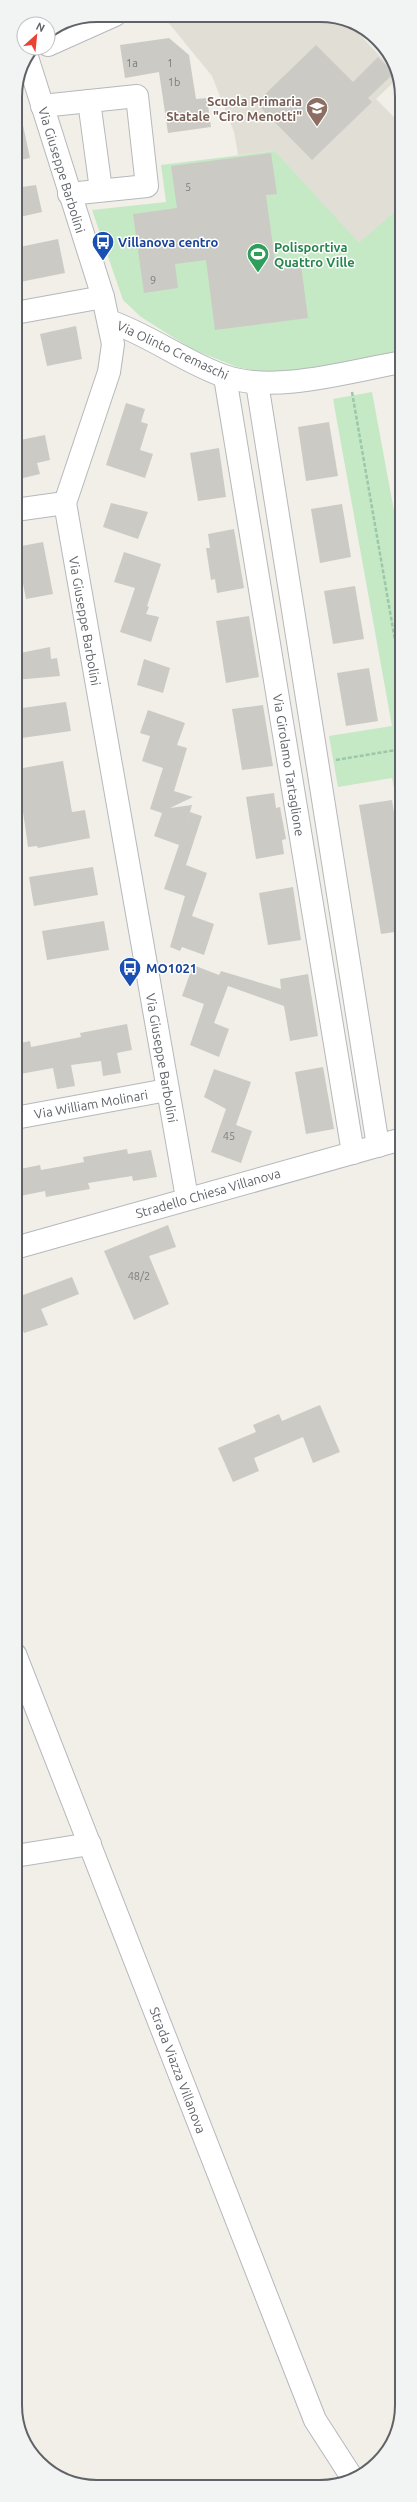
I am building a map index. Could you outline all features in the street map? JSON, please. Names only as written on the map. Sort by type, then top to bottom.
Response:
[{"type":"street","points":[[56,41],[99,22]]},
{"type":"street","name":"Via Giuseppe Barbolini","points":[[29,65],[103,298],[114,344],[113,359],[65,503],[187,1198]]},
{"type":"street","points":[[42,106],[137,96],[147,186],[69,194]]},
{"type":"street","points":[[88,101],[101,190]]},
{"type":"street","points":[[22,312],[103,298]]},
{"type":"street","name":"Via Olinto Cremaschi","points":[[109,321],[133,329],[180,356],[225,377],[257,383],[289,382],[395,363]]},
{"type":"street","name":"Via Girolamo Tartaglione","points":[[225,377],[353,1154]]},
{"type":"street","points":[[257,383],[378,1146]]},
{"type":"street","points":[[22,509],[65,503]]},
{"type":"street","name":"Via William Molinari","points":[[22,1117],[167,1090]]},
{"type":"street","name":"Stradello Chiesa Villanova","points":[[22,1246],[187,1198],[353,1154],[395,1141]]},
{"type":"street","name":"Strada Viazza Villanova","points":[[22,1672],[315,2420],[350,2473]]},
{"type":"street","points":[[22,1855],[90,1844]]},
{"type":"path","points":[[348,372],[395,641]]},
{"type":"path","points":[[318,763],[395,750]]},
{"type":"shaded area","name":"Scuola Primaria Statale \"Ciro Menotti\"","points":[[168,22],[320,22],[340,25],[358,33],[387,64],[392,77],[393,83],[376,99],[395,118],[395,211],[359,244],[275,151],[238,155],[234,132],[212,76]]},
{"type":"green space","name":"Polisportiva Quattro Ville","points":[[275,151],[359,243],[395,211],[395,354],[299,370],[265,373],[237,367],[192,349],[141,317],[123,300],[92,210],[166,202],[161,165]]},
{"type":"green space","points":[[372,392],[395,516],[395,794],[392,778],[338,787],[329,736],[392,726],[333,399]]},
{"type":"building","points":[[169,38],[189,55],[196,99],[207,98],[211,127],[168,133],[159,72],[125,78],[120,45]]},
{"type":"building","points":[[316,45],[353,82],[378,57],[389,68],[391,75],[368,98],[372,102],[312,160],[256,103]]},
{"type":"building","points":[[22,121],[30,158],[22,160]]},
{"type":"building","points":[[271,153],[277,194],[266,195],[276,268],[301,265],[308,318],[215,330],[206,260],[175,264],[178,288],[144,293],[133,214],[177,208],[171,166]]},
{"type":"building","points":[[36,185],[42,212],[22,216],[22,187]]},
{"type":"building","points":[[58,239],[65,273],[22,282],[22,247]]},
{"type":"building","points":[[76,326],[82,359],[47,366],[40,334]]},
{"type":"building","points":[[126,403],[145,409],[141,422],[148,424],[140,450],[153,454],[145,478],[106,465]]},
{"type":"building","points":[[329,422],[338,476],[306,481],[298,427]]},
{"type":"building","points":[[45,435],[50,460],[37,463],[40,474],[22,478],[22,440]]},
{"type":"building","points":[[219,448],[226,497],[198,501],[190,453]]},
{"type":"building","points":[[111,503],[148,512],[138,539],[103,527]]},
{"type":"building","points":[[342,504],[351,557],[320,563],[311,509]]},
{"type":"building","points":[[234,529],[244,588],[217,593],[215,579],[211,580],[206,548],[210,548],[208,534]]},
{"type":"building","points":[[43,542],[53,594],[26,599],[22,578],[22,546]]},
{"type":"building","points":[[124,552],[161,564],[147,606],[149,607],[146,614],[159,617],[151,642],[120,632],[135,588],[114,582]]},
{"type":"building","points":[[355,586],[364,639],[333,644],[324,591]]},
{"type":"building","points":[[249,616],[259,677],[226,683],[216,621]]},
{"type":"building","points":[[50,647],[51,659],[57,658],[60,676],[22,679],[22,653]]},
{"type":"building","points":[[144,659],[170,668],[163,693],[137,685]]},
{"type":"building","points":[[369,668],[378,721],[346,726],[337,673]]},
{"type":"building","points":[[66,702],[71,731],[22,738],[22,708]]},
{"type":"building","points":[[263,705],[273,766],[242,770],[232,709]]},
{"type":"building","points":[[148,710],[185,723],[177,745],[187,748],[174,791],[193,797],[170,808],[192,805],[187,821],[190,812],[202,816],[186,865],[207,873],[192,916],[214,924],[204,955],[182,947],[180,951],[170,947],[185,896],[164,889],[179,845],[154,836],[162,813],[150,809],[163,768],[142,761],[150,736],[140,733]]},
{"type":"building","points":[[63,761],[72,812],[85,810],[90,838],[38,848],[37,846],[28,847],[22,804],[22,768]]},
{"type":"building","points":[[274,793],[276,808],[280,807],[286,839],[282,840],[284,854],[256,859],[246,797]]},
{"type":"building","points":[[392,800],[395,818],[395,932],[381,934],[359,805]]},
{"type":"building","points":[[93,867],[98,895],[34,906],[29,877]]},
{"type":"building","points":[[293,887],[301,940],[268,945],[259,893]]},
{"type":"building","points":[[104,921],[109,950],[47,960],[42,931]]},
{"type":"building","points":[[193,965],[219,975],[221,971],[281,989],[280,979],[308,974],[318,1036],[290,1041],[284,1006],[228,986],[214,1023],[229,1029],[219,1057],[190,1045],[204,1004],[182,996]]},
{"type":"building","points":[[127,1024],[132,1050],[117,1053],[121,1073],[103,1076],[101,1061],[71,1065],[75,1086],[57,1089],[53,1068],[22,1074],[22,1043],[30,1041],[31,1047],[81,1037],[80,1033]]},
{"type":"building","points":[[323,1067],[334,1129],[306,1134],[295,1072]]},
{"type":"building","points":[[214,1069],[251,1082],[236,1125],[252,1131],[241,1163],[211,1152],[226,1109],[204,1097]]},
{"type":"building","points":[[127,1149],[128,1154],[151,1150],[157,1177],[133,1181],[132,1176],[88,1183],[90,1189],[46,1197],[45,1191],[22,1196],[22,1169],[40,1165],[41,1170],[63,1166],[84,1162],[83,1157]]},
{"type":"building","points":[[168,1225],[176,1247],[149,1256],[169,1304],[134,1320],[104,1251]]},
{"type":"building","points":[[72,1277],[79,1294],[41,1309],[48,1325],[24,1333],[22,1328],[22,1295]]},
{"type":"building","points":[[320,1405],[340,1452],[313,1463],[303,1437],[254,1458],[259,1471],[233,1482],[218,1448],[256,1432],[253,1425],[279,1414],[282,1421]]},
{"type":"place","name":"Scuola Primaria Statale \"Ciro Menotti\"","points":[[317,128]]},
{"type":"place","name":"Villanova centro","points":[[103,262]]},
{"type":"place","name":"Polisportiva Quattro Ville","points":[[258,274]]},
{"type":"place","name":"MO1021","points":[[130,988]]}]
